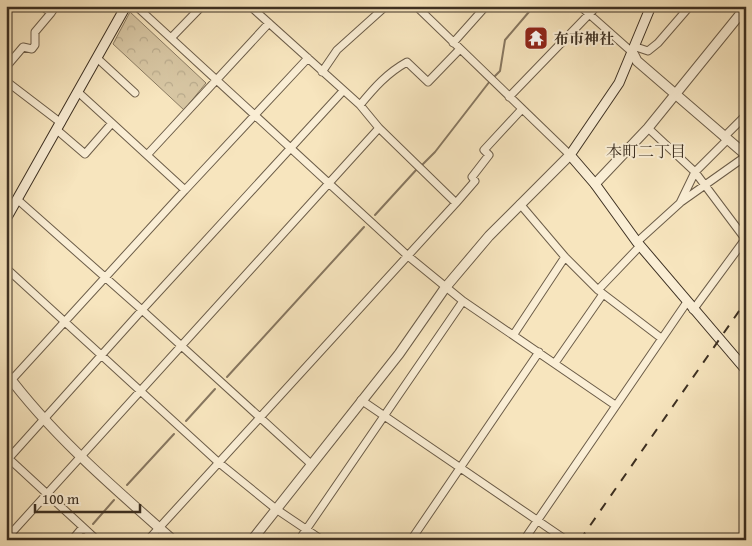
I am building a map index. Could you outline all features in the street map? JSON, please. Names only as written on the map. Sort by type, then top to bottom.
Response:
[{"type":"street","points":[[42,6],[51,13]]},
{"type":"street","points":[[6,67],[23,47],[32,49],[35,45],[35,32],[56,6]]},
{"type":"street","points":[[6,219],[126,6]]},
{"type":"street","points":[[136,6],[408,256],[446,288],[615,405]]},
{"type":"street","points":[[171,38],[202,6]]},
{"type":"street","points":[[250,6],[360,105],[379,128],[456,202]]},
{"type":"street","points":[[322,72],[337,50],[386,6]]},
{"type":"street","points":[[453,43],[486,6]]},
{"type":"street","points":[[580,6],[634,50],[648,51],[658,43],[690,6]]},
{"type":"street","points":[[509,97],[597,6]]},
{"type":"street","points":[[252,540],[399,354],[446,288],[489,236],[570,155],[614,92],[634,50],[651,6]]},
{"type":"street","points":[[418,7],[459,50],[570,155],[595,184],[639,244],[746,370]]},
{"type":"street","points":[[595,184],[648,128],[746,7]]},
{"type":"street","points":[[147,155],[269,23]]},
{"type":"street","points":[[360,105],[379,81],[395,68],[407,62],[428,82],[459,50]]},
{"type":"street","points":[[556,363],[601,292],[639,244],[680,203],[706,186],[746,155],[637,61],[634,50]]},
{"type":"street","points":[[97,58],[136,93]]},
{"type":"street","points":[[173,540],[81,457],[44,420],[8,379],[64,323],[184,190],[308,58]]},
{"type":"street","points":[[6,81],[59,126],[85,154],[112,123]]},
{"type":"street","points":[[97,540],[8,457],[44,420],[343,91]]},
{"type":"street","points":[[78,92],[184,190]]},
{"type":"street","points":[[148,540],[475,181],[472,177],[488,155],[484,150],[522,109]]},
{"type":"street","points":[[680,203],[695,172],[746,116]]},
{"type":"street","points":[[6,539],[331,184],[379,128]]},
{"type":"street","points":[[648,128],[695,172],[746,239],[694,310]]},
{"type":"street","points":[[18,200],[106,277],[311,464]]},
{"type":"street","points":[[520,204],[565,257],[601,292],[661,338]]},
{"type":"street","points":[[514,334],[565,257]]},
{"type":"street","points":[[6,268],[218,462],[276,509],[322,540]]},
{"type":"street","points":[[299,540],[463,301]]},
{"type":"street","points":[[524,540],[687,302]]},
{"type":"street","points":[[411,540],[539,352]]},
{"type":"street","points":[[361,400],[566,540]]},
{"type":"street","points":[[72,540],[83,527]]},
{"type":"green space","points":[[130,12],[206,83],[184,110],[113,44]]},
{"type":"waterway","points":[[494,77],[500,71],[505,40],[534,6]]},
{"type":"waterway","points":[[421,166],[435,152],[490,81]]},
{"type":"waterway","points":[[375,215],[417,169]]},
{"type":"waterway","points":[[227,377],[364,227]]},
{"type":"waterway","points":[[186,421],[215,389]]},
{"type":"waterway","points":[[127,485],[174,434]]},
{"type":"waterway","points":[[93,524],[114,500]]},
{"type":"waterway","points":[[78,540],[82,535]]},
{"type":"railway","points":[[580,540],[746,301]]},
{"type":"place","name":"布市神社","points":[[536,38]]},
{"type":"district","name":"本町二丁目","points":[[646,151]]}]
